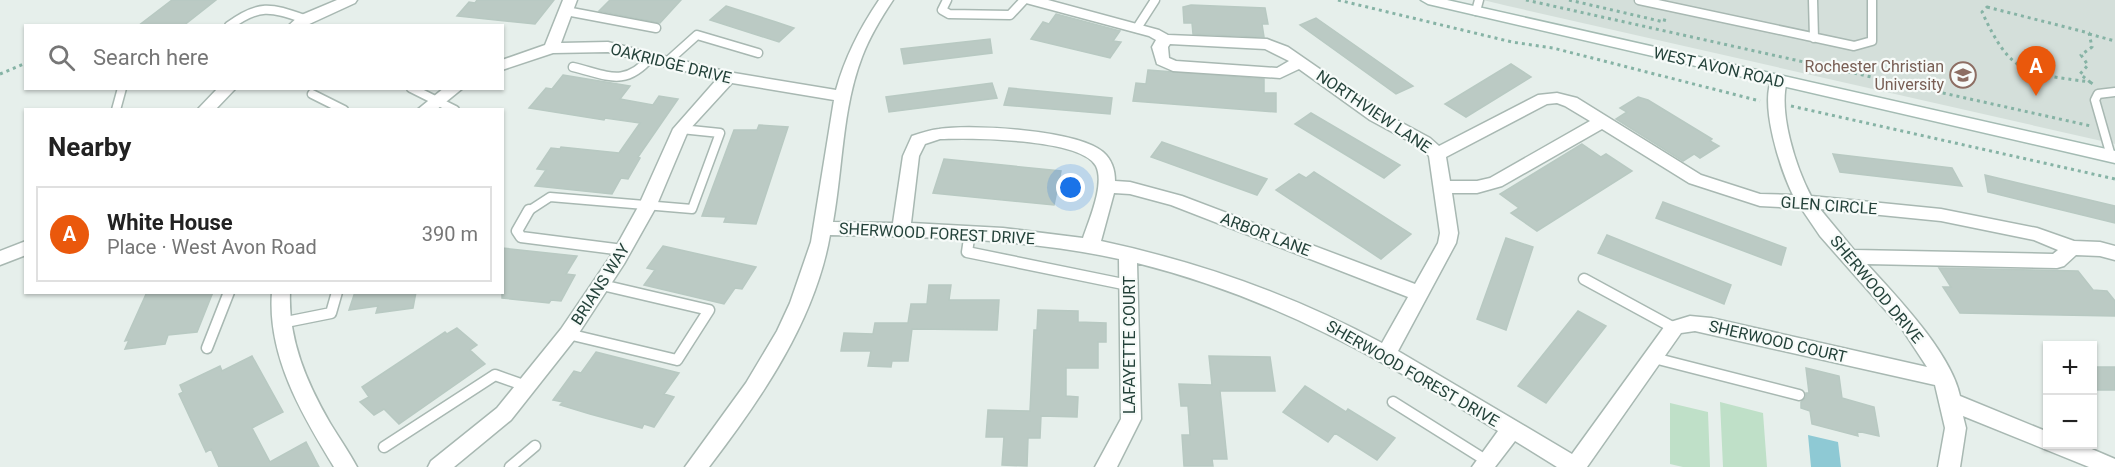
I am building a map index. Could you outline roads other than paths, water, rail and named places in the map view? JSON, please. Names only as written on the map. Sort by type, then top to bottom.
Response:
[{"type":"street","points":[[299,22],[350,0]]},
{"type":"street","points":[[696,467],[749,396],[787,328],[802,295],[823,228],[842,96],[852,58],[864,32],[886,0]]},
{"type":"street","name":"NORTHVIEW LANE","points":[[1031,0],[1137,28],[1165,39],[1267,44],[1283,50],[1376,116],[1424,142],[1437,154],[1544,99]]},
{"type":"street","name":"WEST AVON ROAD","points":[[1428,0],[1478,6],[1779,81],[2113,156]]},
{"type":"street","points":[[551,48],[568,5]]},
{"type":"street","name":"NORTHVIEW LANE","points":[[1165,39],[1160,47],[1162,61],[1173,66],[1280,73],[1301,61]]},
{"type":"street","name":"OAKRIDGE DRIVE","points":[[504,64],[551,48],[608,47],[728,78],[842,96]]},
{"type":"street","name":"BRIANS WAY","points":[[439,467],[504,414],[568,334],[602,285],[647,207],[681,129],[728,78]]},
{"type":"street","name":"SHERWOOD DRIVE","points":[[1779,81],[1776,91],[1777,103],[1786,160],[1806,202],[1918,335],[1944,379],[1952,402],[1954,442],[1949,467]]},
{"type":"street","points":[[207,108],[226,90]]},
{"type":"street","points":[[430,105],[452,90]]},
{"type":"street","name":"GLEN CIRCLE","points":[[1544,99],[1557,98],[1571,102],[1695,179],[1760,200],[1806,202],[1941,215],[2037,234],[2072,248],[2100,249],[2115,253]]},
{"type":"street","points":[[1442,187],[1477,187],[1496,182],[1602,122]]},
{"type":"street","points":[[901,230],[911,156],[918,140],[939,134],[976,133],[1058,141],[1084,147],[1100,155],[1105,166],[1107,187],[1090,246]]},
{"type":"street","points":[[1386,354],[1448,243],[1449,233],[1437,154]]},
{"type":"street","name":"ARBOR LANE","points":[[1107,187],[1130,188],[1176,200],[1420,294]]},
{"type":"street","name":"SHERWOOD FOREST DRIVE","points":[[823,228],[1027,236],[1090,246],[1180,267],[1249,291],[1330,324],[1386,354],[1575,467]]},
{"type":"street","points":[[0,258],[24,248]]},
{"type":"street","name":"GLEN CIRCLE","points":[[1851,257],[2057,261],[2072,248]]},
{"type":"street","name":"LAFAYETTE COURT","points":[[1106,467],[1131,419],[1128,254]]},
{"type":"street","points":[[281,294],[281,323],[296,374],[320,427],[346,467]]},
{"type":"street","name":"SHERWOOD COURT","points":[[1674,328],[1683,323],[1696,322],[1944,379]]},
{"type":"street","points":[[1575,467],[1674,328]]},
{"type":"street","points":[[1952,402],[2043,439]]},
{"type":"street","points":[[1485,464],[1511,430]]},
{"type":"street","points":[[2068,449],[2112,467]]},
{"type":"lane","points":[[947,0],[942,10],[949,14],[1010,15],[1024,0]]},
{"type":"lane","points":[[1137,28],[1155,0]]},
{"type":"lane","points":[[1639,0],[1854,46],[1872,41],[1872,0]]},
{"type":"lane","points":[[1813,0],[1814,38]]},
{"type":"lane","points":[[568,5],[656,28]]},
{"type":"lane","points":[[232,24],[249,11],[269,7],[299,22]]},
{"type":"lane","points":[[669,61],[697,35],[758,54]]},
{"type":"lane","points":[[573,67],[620,77],[629,76],[637,72],[651,57]]},
{"type":"lane","points":[[117,108],[121,90]]},
{"type":"lane","points":[[413,90],[430,105],[445,108]]},
{"type":"lane","points":[[2113,156],[2095,100],[2098,94],[2115,92]]},
{"type":"lane","points":[[312,94],[340,108]]},
{"type":"lane","points":[[622,250],[528,239],[521,237],[517,231],[527,211],[550,197],[692,209],[720,133],[681,129]]},
{"type":"lane","points":[[970,232],[967,252],[1128,285]]},
{"type":"lane","points":[[1584,279],[1674,328]]},
{"type":"lane","points":[[568,334],[677,360],[708,310],[602,285]]},
{"type":"lane","points":[[207,348],[228,294]]},
{"type":"lane","points":[[281,323],[331,314],[336,294]]},
{"type":"lane","points":[[1654,358],[1799,394]]},
{"type":"lane","points":[[384,447],[495,375],[526,386]]},
{"type":"lane","points":[[1393,402],[1485,464]]},
{"type":"lane","points":[[510,467],[535,446]]},
{"type":"water","points":[[1808,435],[1838,442],[1841,467],[1811,467]]},
{"type":"place","name":"Rochester Christian University","points":[[1963,75]]},
{"type":"place","name":"White House","points":[[2036,96]]}]
